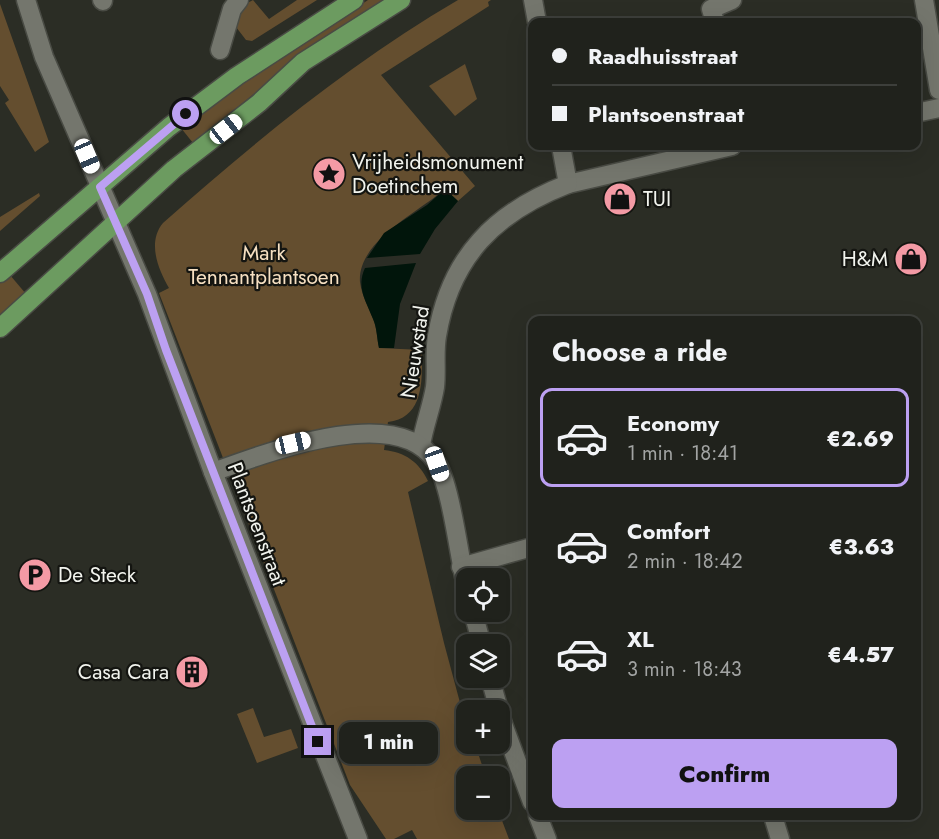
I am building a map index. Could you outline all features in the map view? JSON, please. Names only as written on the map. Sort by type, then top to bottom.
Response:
[{"type":"main road","points":[[0,273],[169,127],[237,75],[354,0]]},
{"type":"main road","points":[[0,328],[174,169],[259,103],[303,62],[401,0]]},
{"type":"street","name":"Plantsoenstraat","points":[[26,0],[44,57],[147,294],[213,472],[358,839]]},
{"type":"street","points":[[220,50],[232,9],[239,0]]},
{"type":"street","points":[[532,0],[536,18]]},
{"type":"street","points":[[714,18],[711,9],[732,0]]},
{"type":"street","points":[[928,1],[939,90]]},
{"type":"street","points":[[921,112],[939,108]]},
{"type":"street","points":[[562,150],[568,184]]},
{"type":"street","name":"Nieuwstad","points":[[421,445],[434,388],[436,338],[443,307],[455,277],[472,247],[497,222],[537,196],[568,184],[715,150]]},
{"type":"street","points":[[213,472],[293,443],[319,438],[379,435],[421,445],[437,464],[444,485],[461,567],[528,548]]},
{"type":"street","points":[[493,688],[503,724],[528,791]]},
{"type":"street","points":[[540,820],[547,839]]},
{"type":"street","points":[[774,820],[780,839]]},
{"type":"green space","points":[[253,0],[269,19],[297,0],[317,0],[252,41],[246,40],[236,27],[242,6]]},
{"type":"green space","points":[[368,0],[384,0],[300,57],[193,143],[181,128],[197,114]]},
{"type":"green space","name":"Mark Tennantplantsoen","points":[[458,0],[491,0],[488,2],[489,6],[381,75],[475,186],[458,201],[445,189],[392,229],[368,253],[362,267],[360,282],[375,324],[379,348],[422,350],[419,395],[409,413],[400,419],[388,422],[384,450],[398,453],[416,463],[428,481],[408,492],[459,700],[456,700],[456,754],[478,754],[482,766],[456,766],[456,820],[502,820],[509,839],[417,839],[412,830],[394,839],[386,839],[350,785],[159,293],[169,288],[158,264],[155,247],[158,230],[163,223],[305,104],[418,24]]},
{"type":"green space","points":[[0,4],[49,142],[35,152],[5,103],[9,100],[0,86]]},
{"type":"green space","points":[[465,64],[477,99],[455,116],[429,86]]},
{"type":"green space","points":[[39,193],[40,196],[0,231],[0,217]]},
{"type":"green space","points":[[10,275],[26,294],[0,318],[0,283]]},
{"type":"green space","points":[[253,708],[264,737],[291,729],[298,748],[257,763],[237,714]]},
{"type":"shaded area","points":[[445,189],[458,201],[435,229],[420,254],[367,258],[384,233],[427,205]]},
{"type":"shaded area","points":[[416,263],[400,304],[394,348],[379,348],[374,322],[362,288],[361,281],[365,268]]},
{"type":"place","name":"Vrijheidsmonument Doetinchem","points":[[329,174]]},
{"type":"place","name":"TUI","points":[[620,199]]},
{"type":"place","name":"H&M","points":[[911,259]]},
{"type":"place","name":"De Steck","points":[[35,575]]},
{"type":"place","name":"Casa Cara","points":[[192,672]]},
{"type":"route","points":[[186,114],[100,187],[147,294],[166,350],[318,742]]}]
